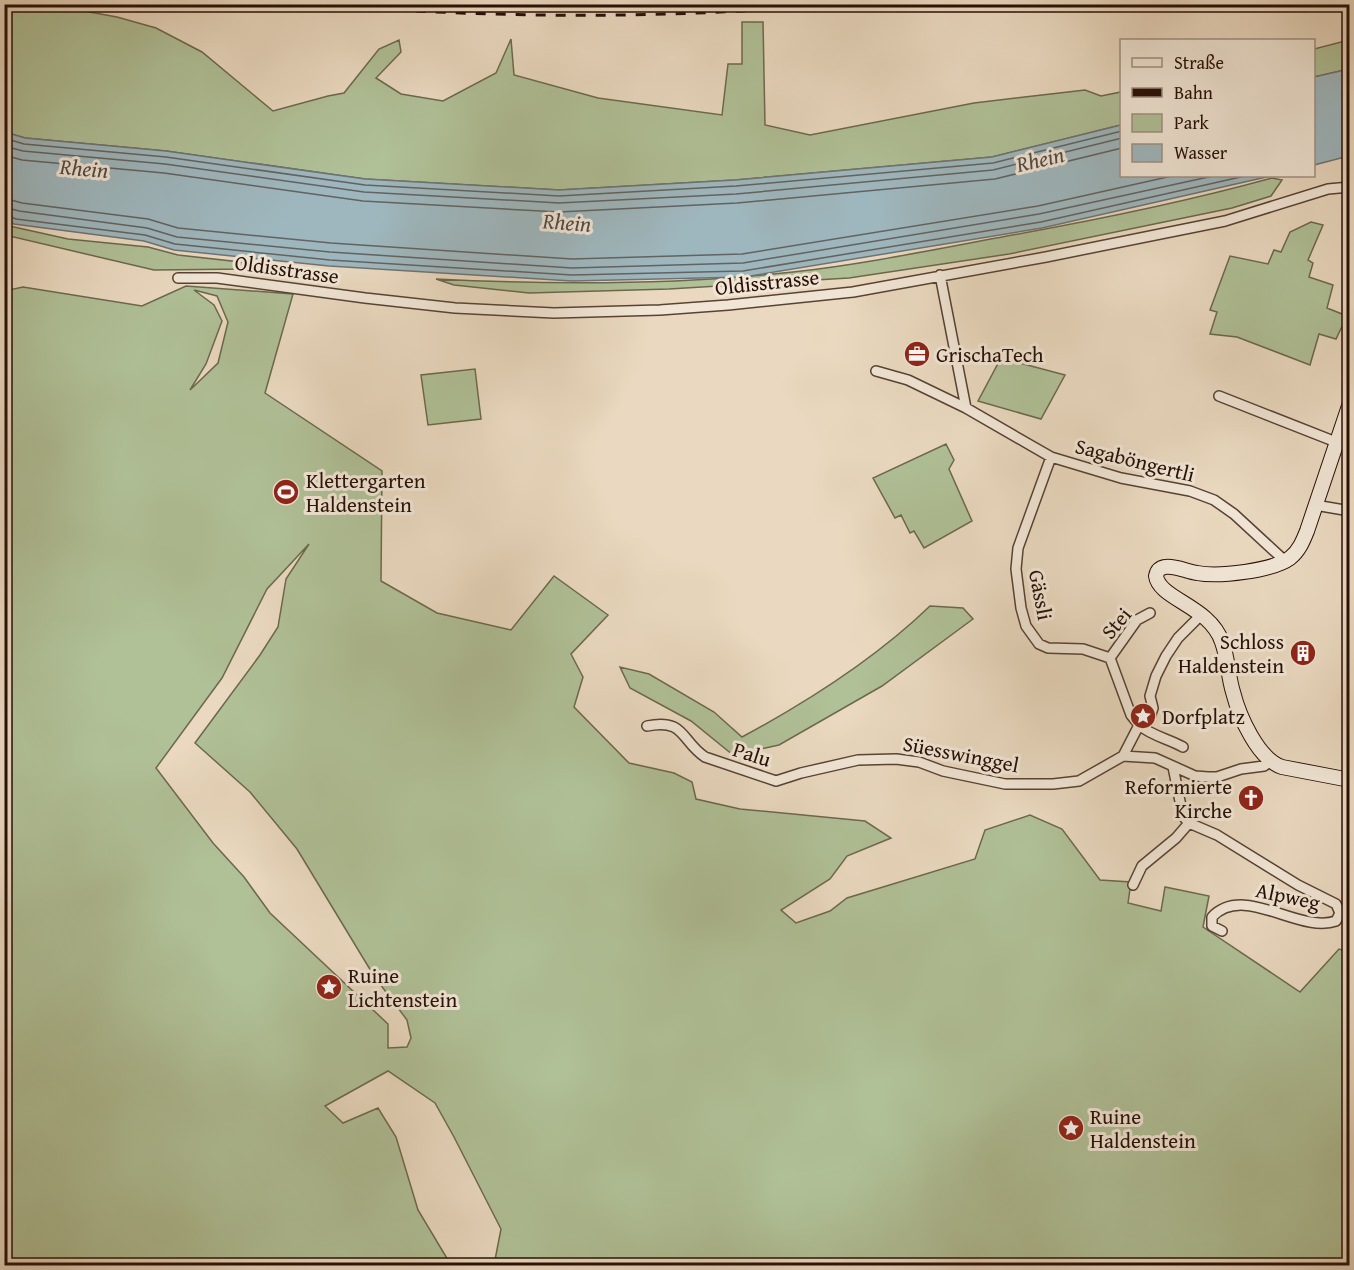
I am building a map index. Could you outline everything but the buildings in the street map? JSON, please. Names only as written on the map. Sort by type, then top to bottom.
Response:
[{"type":"street","name":"Oldisstrasse","points":[[178,278],[217,278],[455,308],[554,313],[660,310],[853,292],[1225,221],[1328,189],[1350,187]]},
{"type":"street","points":[[940,275],[966,408]]},
{"type":"street","name":"Sagaböngertli","points":[[876,370],[908,380],[966,408],[1051,457],[1121,478],[1190,491],[1207,497],[1234,514],[1285,561]]},
{"type":"street","points":[[1219,396],[1336,442]]},
{"type":"street","points":[[1349,406],[1303,542],[1292,556],[1285,561],[1264,568],[1218,574],[1196,573],[1168,567],[1159,570],[1156,578],[1161,588],[1202,614],[1215,628],[1223,644],[1233,692],[1243,720],[1264,756],[1270,762],[1282,767],[1350,780]]},
{"type":"street","name":"Gässli","points":[[1051,457],[1018,549],[1016,570],[1021,608],[1029,633],[1039,644],[1048,648],[1083,649],[1110,658]]},
{"type":"street","points":[[1315,506],[1350,511]]},
{"type":"street","name":"Stei","points":[[1110,658],[1137,621],[1150,613]]},
{"type":"street","points":[[1202,614],[1178,639],[1166,656],[1156,676],[1150,696],[1153,708],[1150,717],[1139,725],[1123,756],[1155,758],[1196,776],[1208,777],[1264,766],[1270,762]]},
{"type":"street","points":[[1110,658],[1131,715],[1139,725],[1148,732],[1184,747]]},
{"type":"street","name":"Palu","points":[[647,726],[657,724],[672,726],[683,733],[696,750],[705,757],[776,781],[801,772],[858,760]]},
{"type":"street","name":"Süesswinggel","points":[[858,760],[896,759],[919,762],[943,771],[1005,784],[1053,784],[1079,782],[1123,756]]},
{"type":"street","points":[[1133,885],[1143,866],[1176,838],[1188,823],[1183,816],[1173,767]]},
{"type":"street","name":"Alpweg","points":[[1188,823],[1217,835],[1298,885],[1336,904],[1340,913],[1336,921],[1318,922],[1240,905],[1223,909],[1212,917],[1212,926],[1222,931]]},
{"type":"green space","points":[[4,5],[51,5],[117,17],[156,28],[202,52],[273,111],[344,93],[379,49],[399,40],[401,52],[376,78],[401,94],[443,101],[496,73],[511,39],[514,75],[598,98],[722,115],[728,64],[742,64],[742,22],[763,22],[765,125],[810,135],[974,103],[1085,90],[1101,96],[1120,92],[1120,125],[992,157],[735,180],[559,190],[365,179],[166,151],[25,138],[5,132]]},
{"type":"green space","points":[[1349,40],[1349,69],[1315,77],[1315,49]]},
{"type":"green space","points":[[1272,178],[1282,180],[1271,196],[1232,208],[1009,254],[849,278],[669,289],[529,293],[454,285],[436,279],[525,282],[660,282],[820,269],[1074,224],[1174,203]]},
{"type":"green space","points":[[1311,222],[1323,225],[1308,260],[1313,263],[1309,277],[1333,285],[1327,308],[1347,316],[1336,339],[1319,334],[1310,365],[1237,337],[1210,334],[1217,312],[1210,310],[1230,256],[1268,264],[1274,250],[1281,252],[1290,232]]},
{"type":"green space","points":[[5,225],[68,239],[148,247],[178,255],[249,263],[246,269],[154,270],[5,235]]},
{"type":"green space","points":[[186,286],[293,294],[265,393],[382,471],[381,581],[437,613],[511,630],[554,576],[608,615],[571,654],[583,677],[574,707],[629,763],[674,773],[692,782],[696,799],[740,809],[865,821],[891,838],[847,856],[830,879],[781,910],[796,923],[830,911],[847,898],[975,859],[985,830],[1030,815],[1062,829],[1100,880],[1131,882],[1128,903],[1161,911],[1165,887],[1209,896],[1203,927],[1300,992],[1339,949],[1349,952],[1349,1265],[494,1265],[501,1229],[454,1137],[435,1103],[388,1071],[325,1106],[343,1123],[378,1108],[396,1137],[418,1210],[451,1265],[5,1265],[4,291],[23,287],[142,306]],"holes":[[[194,290],[217,296],[228,322],[218,363],[190,390],[206,364],[222,321],[214,305]],[[309,544],[286,579],[278,627],[195,743],[250,792],[297,849],[374,976],[407,1020],[411,1038],[407,1047],[388,1048],[388,1024],[270,913],[244,877],[213,843],[156,768],[222,678],[267,589]]]},
{"type":"green space","points":[[1001,358],[1065,375],[1041,419],[978,401]]},
{"type":"green space","points":[[475,369],[481,419],[428,425],[421,375]]},
{"type":"green space","points":[[946,444],[954,460],[949,469],[972,521],[924,548],[914,531],[910,533],[901,515],[895,518],[873,478]]},
{"type":"green space","points":[[930,606],[963,608],[973,619],[882,686],[779,745],[733,755],[691,721],[630,688],[620,667],[649,674],[714,712],[742,737],[792,709],[840,678],[887,644]]},
{"type":"water","points":[[1349,69],[1349,156],[1315,165],[1315,77]]},
{"type":"water","name":"Rhein","points":[[1120,125],[1120,177],[1267,177],[1042,228],[744,277],[572,281],[329,266],[174,250],[144,241],[14,224],[5,219],[5,132],[25,138],[166,151],[365,179],[559,190],[735,180],[992,157]]},
{"type":"railway","points":[[316,4],[514,15],[646,15],[843,4]]},
{"type":"railway","points":[[617,7],[700,4]]},
{"type":"place","name":"GrischaTech","points":[[917,354]]},
{"type":"place","name":"Klettergarten Haldenstein","points":[[286,492]]},
{"type":"place","name":"Schloss Haldenstein","points":[[1303,653]]},
{"type":"place","name":"Dorfplatz","points":[[1143,716]]},
{"type":"place","name":"Reformierte Kirche","points":[[1251,798]]},
{"type":"place","name":"Ruine Lichtenstein","points":[[329,987]]},
{"type":"place","name":"Ruine Haldenstein","points":[[1071,1128]]}]
